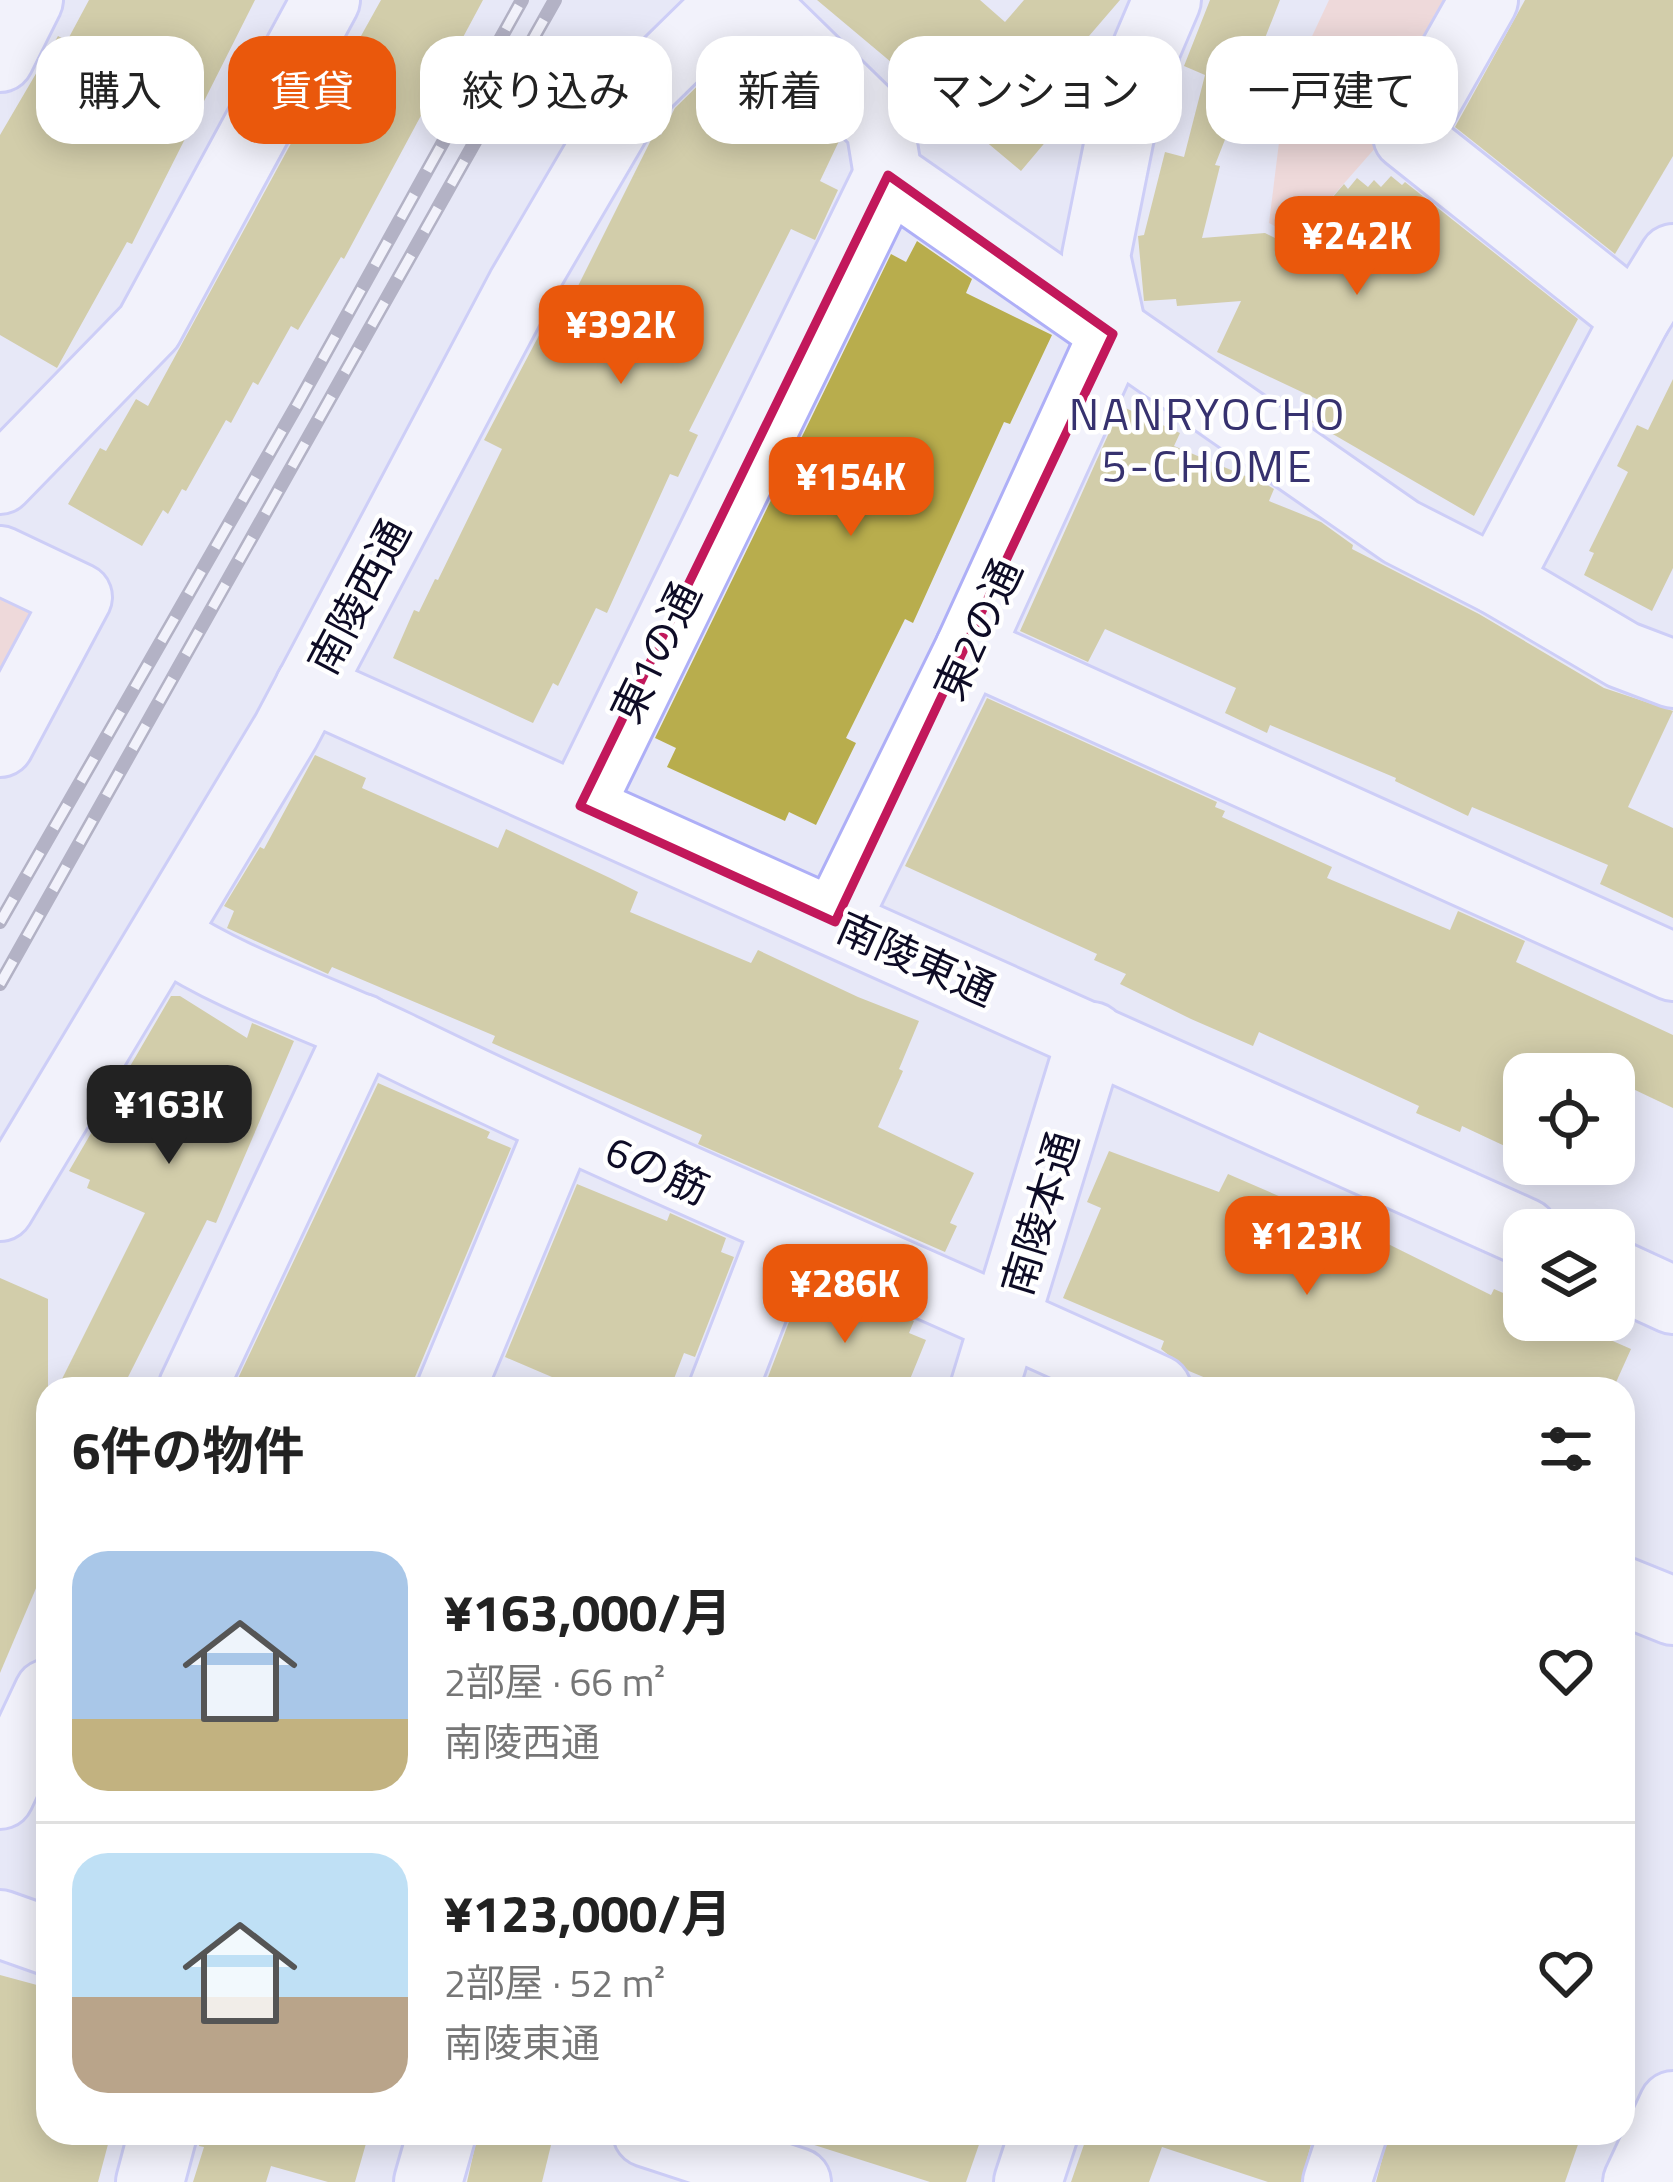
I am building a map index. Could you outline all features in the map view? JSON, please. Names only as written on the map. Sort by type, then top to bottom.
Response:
[{"type":"street","points":[[0,58],[28,0]]},
{"type":"street","points":[[0,479],[149,327],[326,0]]},
{"type":"street","name":"南陵西通","points":[[0,1207],[166,937],[309,687],[521,287],[632,99],[731,0]]},
{"type":"street","points":[[751,0],[880,126],[888,175],[1401,532],[1497,581],[1623,655],[1673,674]]},
{"type":"street","points":[[1113,334],[1096,256],[1120,136],[1167,0]]},
{"type":"street","points":[[1484,0],[1407,136],[1636,318]]},
{"type":"street","name":"東1の通","points":[[580,806],[888,175]]},
{"type":"street","points":[[1497,581],[1636,318],[1673,258]]},
{"type":"street","name":"東2の通","points":[[835,922],[1113,334]]},
{"type":"street","points":[[0,560],[79,597],[0,743]]},
{"type":"street","points":[[968,649],[1673,967]]},
{"type":"street","name":"南陵東通","points":[[309,687],[1503,1222]]},
{"type":"street","name":"6の筋","points":[[166,937],[210,966],[362,1028],[561,1125],[1131,1377]]},
{"type":"street","points":[[197,1377],[362,1028]]},
{"type":"street","name":"南陵本通","points":[[988,1377],[1092,1036]]},
{"type":"street","points":[[456,1377],[561,1125]]},
{"type":"street","points":[[728,1377],[786,1226]]},
{"type":"street","points":[[1635,1283],[1673,1300]]},
{"type":"street","points":[[1635,1597],[1673,1612]]},
{"type":"street","points":[[0,1795],[36,1718]]},
{"type":"street","points":[[0,1924],[36,1937]]},
{"type":"street","points":[[1637,2182],[1673,2105]]},
{"type":"street","points":[[150,2182],[160,2145]]},
{"type":"street","points":[[428,2182],[439,2145]]},
{"type":"street","points":[[687,2145],[797,2182]]},
{"type":"street","points":[[1028,2182],[1041,2145]]},
{"type":"street","points":[[1337,2182],[1349,2145]]},
{"type":"highlighted area","points":[[888,175],[1113,334],[835,922],[580,806]]},
{"type":"shaded area","points":[[1329,0],[1460,0],[1440,36],[1312,36]]},
{"type":"shaded area","points":[[1279,144],[1379,144],[1296,238],[1269,223]]},
{"type":"shaded area","points":[[0,570],[59,597],[0,709]]},
{"type":"building","points":[[89,0],[255,0],[237,36],[228,36],[228,54],[204,101],[204,36],[70,36]]},
{"type":"building","points":[[381,0],[483,0],[464,36],[420,36],[420,117],[344,259],[341,257],[298,330],[291,326],[258,385],[253,382],[186,491],[182,489],[168,514],[163,510],[142,546],[68,504],[136,399],[148,406],[291,144],[396,144],[396,36],[361,36]]},
{"type":"building","points":[[817,0],[980,0],[1005,22],[1024,0],[1120,0],[1089,36],[888,36],[888,60]]},
{"type":"building","points":[[1210,0],[1280,0],[1266,36],[1206,36],[1206,144],[1223,144],[1202,238],[1265,233],[1291,246],[1344,184],[1348,189],[1357,178],[1368,187],[1374,180],[1381,187],[1391,176],[1402,185],[1405,182],[1578,319],[1474,516],[1312,422],[1323,402],[1217,352],[1241,301],[1177,306],[1176,299],[1144,301],[1138,236],[1144,235],[1165,152],[1184,157],[1205,75],[1184,66]]},
{"type":"building","points":[[1525,0],[1673,0],[1673,156],[1615,254],[1458,129]]},
{"type":"building","points":[[36,74],[36,144],[182,144],[132,244],[127,242],[57,368],[0,335],[0,135]]},
{"type":"building","points":[[696,87],[696,144],[838,144],[820,181],[838,190],[815,240],[791,229],[689,431],[698,435],[678,477],[670,474],[607,613],[596,608],[558,686],[553,683],[533,723],[393,658],[414,610],[419,612],[438,580],[502,449],[484,440],[556,303],[567,308],[649,144],[672,144],[675,108]]},
{"type":"building","points":[[989,144],[1044,144],[1021,171]]},
{"type":"building","points":[[917,241],[972,279],[966,293],[1052,335],[1010,424],[1004,422],[913,623],[905,619],[846,738],[856,743],[816,825],[789,812],[785,821],[667,767],[676,748],[655,738],[891,254],[906,262]]},
{"type":"building","points":[[1673,379],[1673,568],[1652,611],[1584,575],[1594,553],[1589,551],[1628,472],[1617,466],[1637,425],[1648,430]]},
{"type":"building","points":[[1121,406],[1180,433],[1174,446],[1274,489],[1269,501],[1321,522],[1353,545],[1352,549],[1479,614],[1604,688],[1673,711],[1628,807],[1673,828],[1673,918],[1600,884],[1608,865],[1472,807],[1468,816],[1396,778],[1270,725],[1267,733],[1225,713],[1236,688],[1105,629],[1088,662],[1020,631]]},
{"type":"building","points":[[987,698],[1217,802],[1215,807],[1225,811],[1222,817],[1332,867],[1327,878],[1450,930],[1458,911],[1525,941],[1516,962],[1673,1035],[1673,1108],[1635,1090],[1635,1053],[1503,1053],[1503,1145],[1462,1126],[1460,1132],[1416,1113],[1419,1106],[1259,1032],[1253,1046],[1191,1019],[1120,984],[1126,974],[1094,960],[1097,954],[905,866]]},
{"type":"building","points":[[315,755],[366,778],[362,788],[498,848],[506,829],[610,878],[638,892],[630,912],[751,963],[758,950],[919,1021],[878,1127],[974,1173],[950,1223],[957,1226],[945,1252],[698,1144],[702,1135],[492,1043],[495,1036],[332,967],[328,974],[227,928],[234,911],[224,906],[260,847],[264,849]]},
{"type":"building","points":[[171,996],[180,996],[247,1038],[252,1023],[294,1041],[216,1223],[207,1220],[128,1377],[63,1377],[145,1213],[87,1188],[90,1180],[69,1171]]},
{"type":"building","points":[[378,1083],[490,1132],[487,1138],[511,1148],[415,1377],[239,1377]]},
{"type":"building","points":[[1109,1151],[1219,1192],[1228,1174],[1378,1239],[1491,1295],[1494,1289],[1503,1293],[1503,1341],[1613,1341],[1631,1349],[1618,1377],[1203,1377],[1161,1349],[1164,1341],[1063,1298],[1101,1208],[1087,1202]]},
{"type":"building","points":[[577,1184],[667,1221],[670,1213],[726,1238],[721,1252],[734,1257],[695,1357],[684,1353],[675,1377],[552,1377],[505,1357]]},
{"type":"building","points":[[0,1278],[48,1299],[48,1377],[36,1377],[36,1588],[0,1673]]},
{"type":"building","points":[[803,1285],[840,1300],[844,1290],[914,1321],[909,1333],[926,1340],[911,1377],[768,1377]]},
{"type":"building","points":[[0,1975],[36,1985],[36,2145],[108,2145],[98,2182],[0,2182]]},
{"type":"building","points":[[366,2145],[355,2182],[328,2182],[271,2166],[266,2182],[193,2182],[204,2147],[199,2146]]},
{"type":"building","points":[[475,2145],[551,2145],[542,2182],[467,2182]]},
{"type":"building","points":[[814,2145],[979,2145],[966,2182],[930,2182]]},
{"type":"building","points":[[1084,2145],[1311,2145],[1301,2182],[1268,2182],[1162,2147],[1149,2182],[1071,2182]]},
{"type":"building","points":[[1386,2145],[1578,2145],[1565,2182],[1376,2182]]},
{"type":"railway","points":[[0,922],[297,405],[522,0]]},
{"type":"railway","points":[[0,984],[555,0]]},
{"type":"district","name":"NANRYOCHO 5-CHOME","points":[[1208,439]]}]
